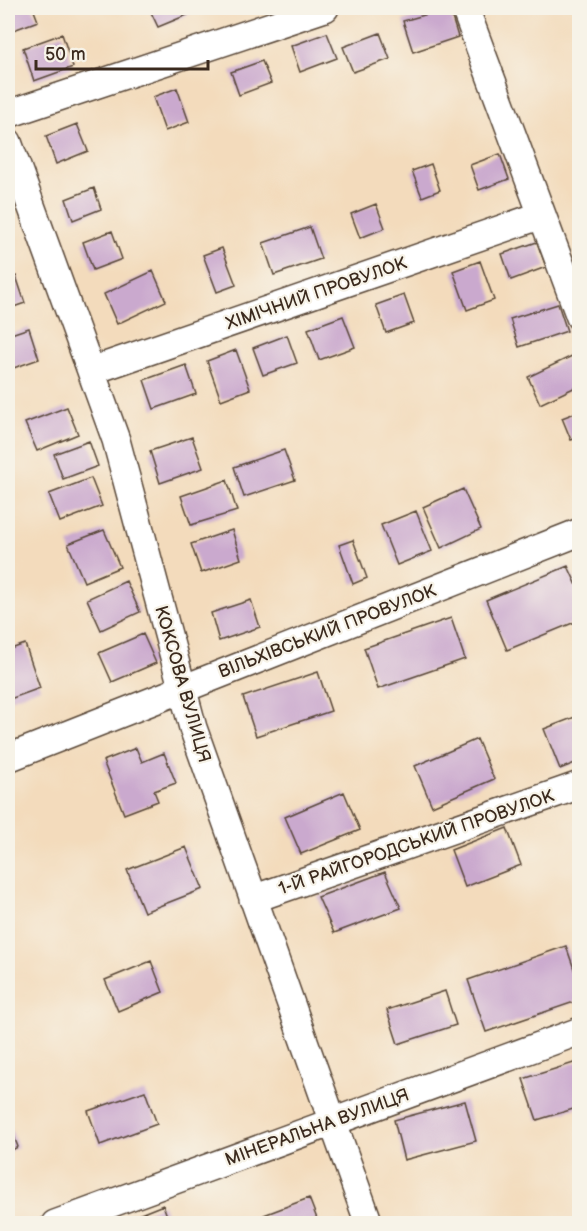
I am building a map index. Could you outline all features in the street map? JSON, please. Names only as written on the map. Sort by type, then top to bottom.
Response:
[{"type":"street","points":[[8,114],[325,8]]},
{"type":"street","points":[[465,8],[579,317]]},
{"type":"street","name":"КОКСОВА ВУЛИЦЯ","points":[[8,142],[116,440],[193,728],[369,1224]]},
{"type":"street","name":"ХІМІЧНИЙ ПРОВУЛОК","points":[[91,371],[542,215]]},
{"type":"street","name":"ВІЛЬХІВСЬКИЙ ПРОВУЛОК","points":[[8,758],[579,532]]},
{"type":"street","name":"1-Й РАЙГОРОДСЬКИЙ ПРОВУЛОК","points":[[253,899],[579,785]]},
{"type":"street","name":"МІНЕРАЛЬНА ВУЛИЦЯ","points":[[55,1224],[579,1031]]},
{"type":"building","points":[[8,8],[33,8],[38,21],[11,31]]},
{"type":"building","points":[[149,8],[198,8],[199,10],[158,27]]},
{"type":"building","points":[[449,8],[458,37],[413,52],[403,21]]},
{"type":"building","points":[[327,33],[337,58],[300,72],[291,46]]},
{"type":"building","points":[[380,33],[390,59],[353,72],[343,47]]},
{"type":"building","points":[[62,34],[73,67],[34,81],[23,48]]},
{"type":"building","points":[[262,61],[271,83],[239,95],[231,72]]},
{"type":"building","points":[[177,88],[189,122],[165,131],[153,97]]},
{"type":"building","points":[[77,124],[88,151],[56,164],[46,136]]},
{"type":"building","points":[[500,154],[509,179],[479,190],[470,165]]},
{"type":"building","points":[[431,164],[440,190],[422,197],[412,171]]},
{"type":"building","points":[[94,188],[101,209],[73,220],[66,199]]},
{"type":"building","points":[[376,204],[385,228],[360,238],[351,214]]},
{"type":"building","points":[[310,227],[321,259],[274,275],[263,243]]},
{"type":"building","points":[[112,231],[122,259],[93,270],[83,242]]},
{"type":"building","points":[[537,242],[546,267],[511,280],[502,254]]},
{"type":"building","points":[[222,248],[236,285],[217,292],[203,255]]},
{"type":"building","points":[[480,261],[494,300],[467,310],[453,271]]},
{"type":"building","points":[[153,271],[166,301],[117,324],[104,294]]},
{"type":"building","points":[[16,276],[25,303],[8,309],[8,279]]},
{"type":"building","points":[[404,295],[414,323],[386,333],[376,305]]},
{"type":"building","points":[[558,304],[567,331],[519,347],[510,319]]},
{"type":"building","points":[[343,316],[355,347],[319,360],[308,329]]},
{"type":"building","points":[[29,328],[39,359],[8,370],[8,335]]},
{"type":"building","points":[[287,335],[297,363],[263,375],[253,348]]},
{"type":"building","points":[[236,350],[250,389],[221,400],[207,361]]},
{"type":"building","points":[[574,355],[580,366],[580,385],[540,404],[528,377]]},
{"type":"building","points":[[186,365],[196,394],[154,409],[144,380]]},
{"type":"building","points":[[67,407],[78,434],[37,451],[25,423]]},
{"type":"building","points":[[580,411],[580,437],[571,440],[562,418]]},
{"type":"building","points":[[192,437],[203,468],[160,483],[150,451]]},
{"type":"building","points":[[89,441],[98,466],[63,479],[54,454]]},
{"type":"building","points":[[284,450],[295,480],[244,497],[234,467]]},
{"type":"building","points":[[91,478],[102,506],[60,522],[49,494]]},
{"type":"building","points":[[227,480],[237,511],[191,525],[181,496]]},
{"type":"building","points":[[463,489],[481,529],[441,548],[423,507]]},
{"type":"building","points":[[416,511],[432,551],[397,565],[381,525]]},
{"type":"building","points":[[104,530],[120,567],[84,582],[68,544]]},
{"type":"building","points":[[232,530],[241,559],[201,573],[191,544]]},
{"type":"building","points":[[353,540],[367,578],[353,584],[339,545]]},
{"type":"building","points":[[568,566],[580,592],[580,620],[507,650],[486,600]]},
{"type":"building","points":[[126,581],[140,612],[101,630],[87,599]]},
{"type":"building","points":[[251,600],[260,627],[219,641],[211,613]]},
{"type":"building","points":[[451,618],[465,659],[378,689],[364,648]]},
{"type":"building","points":[[143,634],[156,663],[112,682],[99,653]]},
{"type":"building","points":[[25,644],[40,688],[10,699],[8,650]]},
{"type":"building","points":[[318,672],[331,711],[256,736],[243,697]]},
{"type":"building","points":[[580,715],[580,761],[560,769],[544,729]]},
{"type":"building","points":[[477,739],[494,779],[432,806],[415,766]]},
{"type":"building","points":[[136,748],[142,762],[164,753],[176,783],[154,791],[158,801],[124,814],[103,761]]},
{"type":"building","points":[[344,792],[360,830],[301,854],[285,817]]},
{"type":"building","points":[[507,828],[521,865],[465,887],[451,850]]},
{"type":"building","points":[[186,847],[203,889],[144,912],[127,870]]},
{"type":"building","points":[[385,872],[401,908],[334,933],[318,897]]},
{"type":"building","points":[[566,946],[580,986],[580,1000],[486,1032],[468,980]]},
{"type":"building","points":[[151,961],[163,992],[118,1011],[105,980]]},
{"type":"building","points":[[445,991],[456,1025],[398,1044],[387,1010]]},
{"type":"building","points":[[580,1061],[580,1107],[537,1120],[523,1079]]},
{"type":"building","points":[[145,1091],[157,1124],[100,1145],[88,1111]]},
{"type":"building","points":[[465,1101],[476,1141],[404,1160],[394,1120]]},
{"type":"building","points":[[8,1121],[18,1147],[8,1152]]},
{"type":"building","points":[[309,1198],[319,1224],[268,1224],[264,1215]]},
{"type":"building","points":[[163,1205],[170,1224],[130,1224],[128,1219]]}]
